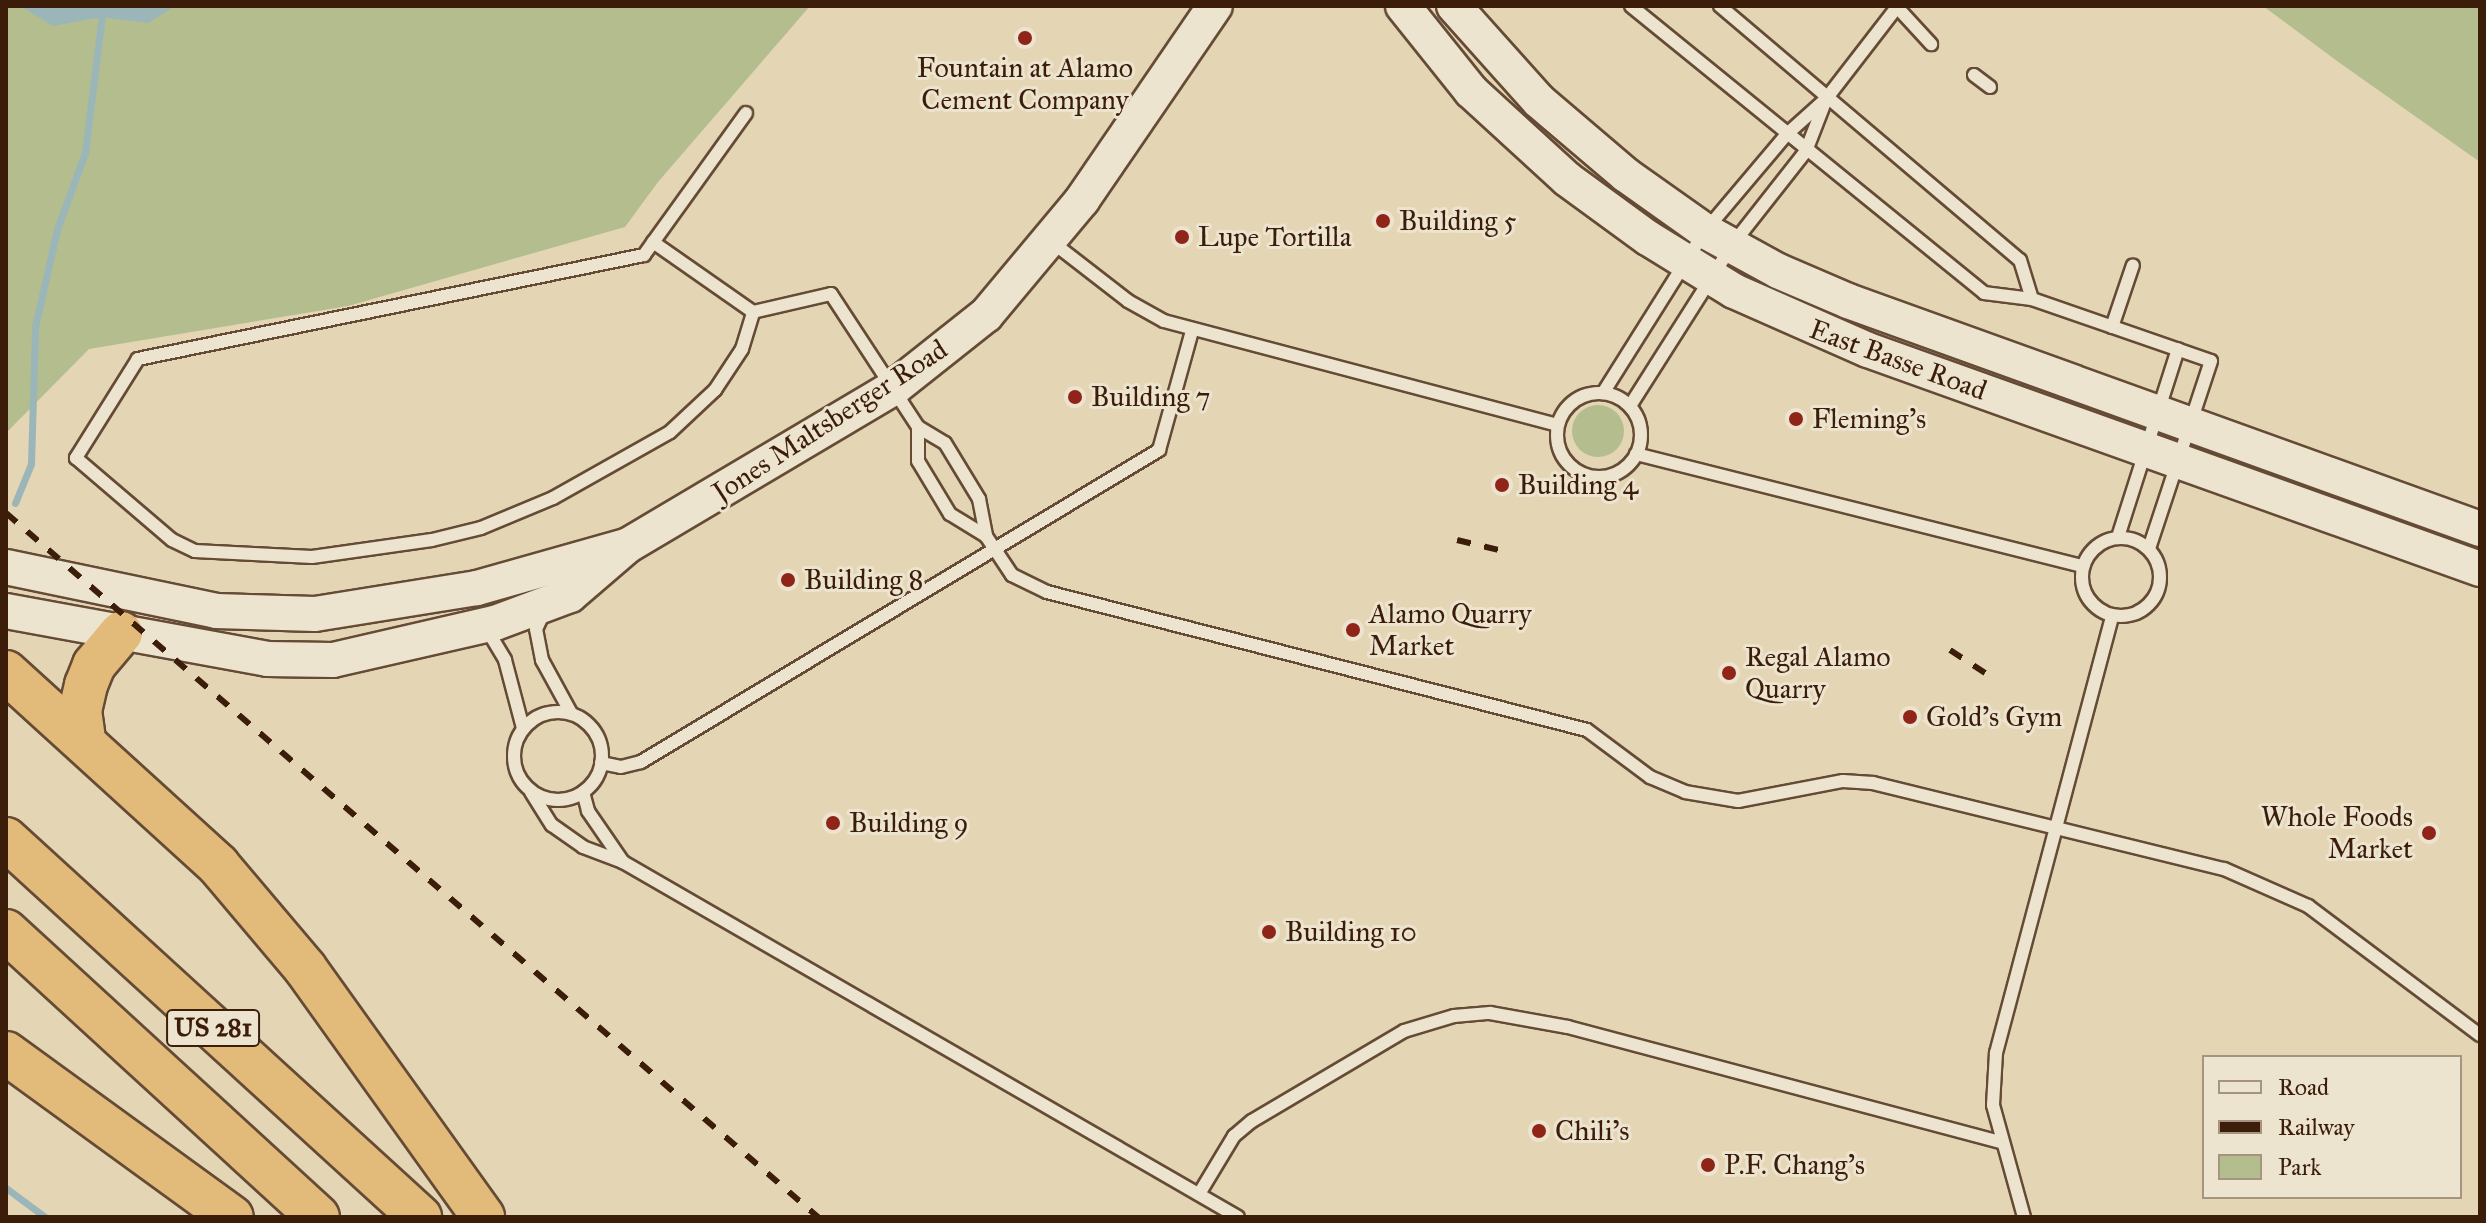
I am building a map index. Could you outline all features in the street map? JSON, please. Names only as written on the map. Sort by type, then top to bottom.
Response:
[{"type":"highway","points":[[84,739],[80,711],[86,685],[94,665],[121,633]]},
{"type":"highway","points":[[6,672],[84,739],[218,865],[305,968],[483,1217]]},
{"type":"highway","name":"US 281","points":[[6,839],[420,1217]]},
{"type":"highway","name":"US 281","points":[[6,931],[318,1217]]},
{"type":"highway","points":[[6,1053],[232,1217]]},
{"type":"main road","name":"Jones Maltsberger Road","points":[[6,611],[267,659],[333,660],[484,626],[547,606],[570,595],[627,546],[895,387],[986,315],[1051,241],[1215,6]]},
{"type":"main road","name":"East Basse Road","points":[[1403,6],[1471,91],[1513,132],[1609,211],[1697,269],[1798,323],[2480,569]]},
{"type":"main road","name":"East Basse Road","points":[[1454,6],[1539,101],[1626,175],[1718,238],[1848,301],[2480,529]]},
{"type":"main road","points":[[2429,549],[2441,514]]},
{"type":"main road","name":"Jones Maltsberger Road","points":[[6,567],[216,611],[315,614],[477,588],[627,546]]},
{"type":"lane","points":[[1631,6],[1984,293],[2032,299],[2211,361],[2190,424],[2162,456],[2118,537],[2090,552],[2083,566],[2086,597],[2112,616],[2140,612],[2159,589],[2157,560],[2149,548],[2118,537]]},
{"type":"lane","points":[[1720,6],[1826,99],[2020,260],[2032,299]]},
{"type":"lane","points":[[1603,393],[1630,406],[1641,429],[1636,454],[1608,476],[1580,473],[1560,453],[1558,425],[1569,404],[1603,393],[1697,269],[1787,134],[1826,99],[1897,7],[1931,44]]},
{"type":"lane","points":[[1974,75],[1990,87]]},
{"type":"lane","points":[[1630,406],[1697,269],[1718,238],[1806,151],[1826,99]]},
{"type":"lane","points":[[746,113],[644,255],[138,359],[76,458],[172,540],[195,551],[312,557],[432,540],[481,528],[553,498],[670,432],[715,390],[742,349],[753,312]]},
{"type":"lane","points":[[1051,241],[1128,301],[1192,331],[1558,425]]},
{"type":"lane","points":[[653,242],[753,312],[831,294],[895,387],[918,427],[945,443],[979,499],[986,536],[1012,575],[1047,592],[1587,730],[1650,777],[1685,792],[1738,801],[1859,781],[2054,825],[2224,869],[2282,893],[2336,925],[2480,1035]]},
{"type":"lane","points":[[2112,327],[2133,265]]},
{"type":"lane","points":[[601,763],[621,767],[641,762],[1159,450],[1192,331]]},
{"type":"lane","points":[[2149,548],[2162,456],[2158,413],[2178,349]]},
{"type":"lane","points":[[918,427],[918,461],[950,514],[986,536]]},
{"type":"lane","points":[[1636,454],[2083,566]]},
{"type":"lane","points":[[531,792],[551,800],[583,792],[601,763],[593,729],[571,713],[542,660],[536,629],[547,606]]},
{"type":"lane","points":[[2024,1217],[2000,1142],[1993,1105],[2002,1015],[2112,616]]},
{"type":"lane","points":[[484,626],[505,660],[523,728],[513,762],[552,825],[583,847],[623,862],[1238,1217]]},
{"type":"lane","points":[[523,728],[545,714],[571,713]]},
{"type":"lane","points":[[583,792],[588,811],[623,862]]},
{"type":"lane","points":[[1199,1194],[1234,1136],[1252,1121],[1404,1031],[1454,1016],[1490,1013],[1568,1027],[2000,1142]]},
{"type":"green space","points":[[6,6],[810,6],[658,182],[625,227],[348,306],[89,349],[6,433]]},
{"type":"green space","points":[[2263,6],[2480,6],[2480,162],[2337,61]]},
{"type":"green space","points":[[1598,405],[1616,413],[1624,431],[1616,449],[1598,457],[1580,449],[1572,431],[1580,413]]},
{"type":"water","points":[[20,6],[175,6],[148,23],[101,17],[53,26]]},
{"type":"waterway","points":[[15,503],[31,464],[35,327],[57,229],[85,153],[103,6]]},
{"type":"waterway","points":[[6,1188],[45,1217]]},
{"type":"railway","points":[[6,513],[818,1217]]},
{"type":"railway","points":[[1457,540],[1507,552]]},
{"type":"railway","points":[[1950,650],[1985,673]]},
{"type":"place","name":"Fountain at Alamo Cement Company","points":[[1025,38]]},
{"type":"place","name":"Building 5","points":[[1383,221]]},
{"type":"place","name":"Lupe Tortilla","points":[[1182,237]]},
{"type":"place","name":"Building 7","points":[[1075,397]]},
{"type":"place","name":"Fleming's","points":[[1796,419]]},
{"type":"place","name":"Building 4","points":[[1502,485]]},
{"type":"place","name":"Building 8","points":[[788,580]]},
{"type":"place","name":"Alamo Quarry Market","points":[[1353,630]]},
{"type":"place","name":"Regal Alamo Quarry","points":[[1729,673]]},
{"type":"place","name":"Gold's Gym","points":[[1910,717]]},
{"type":"place","name":"Building 9","points":[[833,823]]},
{"type":"place","name":"Whole Foods Market","points":[[2429,833]]},
{"type":"place","name":"Building 10","points":[[1269,932]]},
{"type":"place","name":"Chili's","points":[[1539,1131]]},
{"type":"place","name":"P.F. Chang's","points":[[1708,1165]]}]
